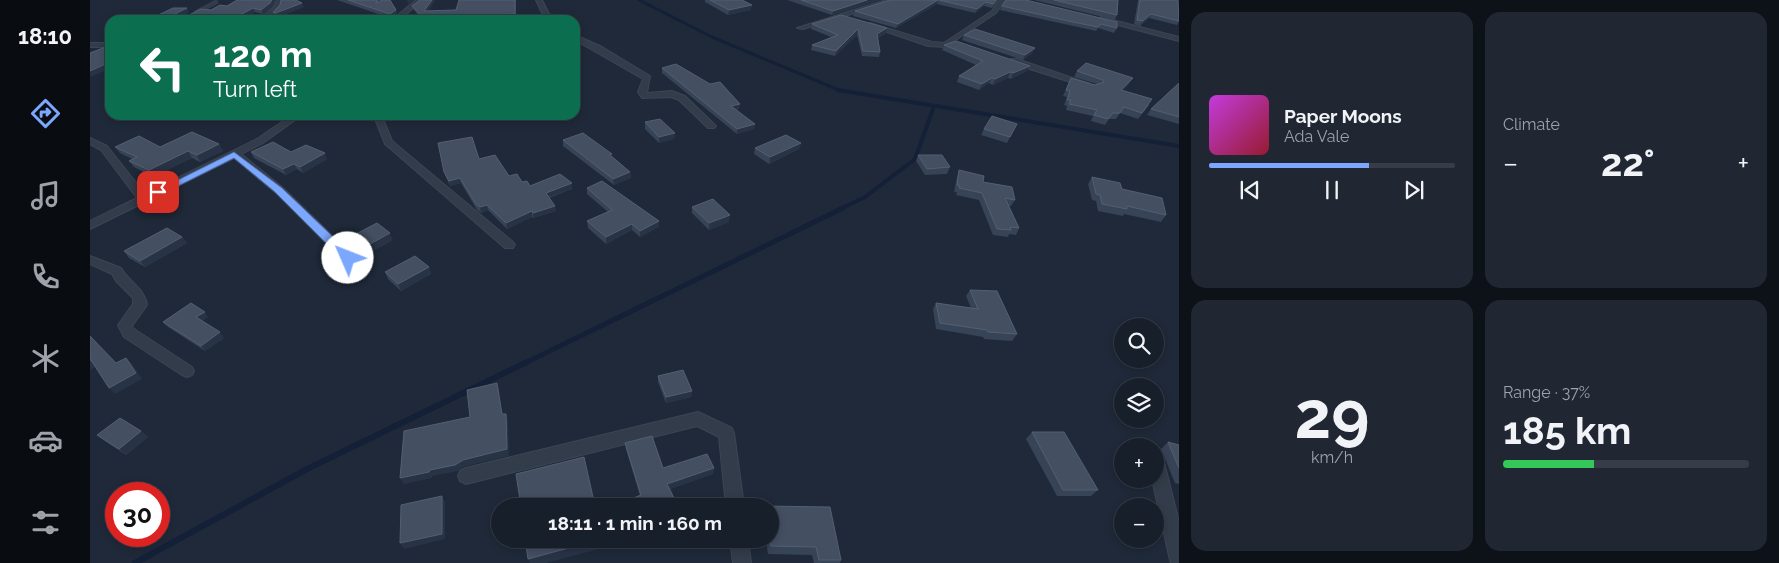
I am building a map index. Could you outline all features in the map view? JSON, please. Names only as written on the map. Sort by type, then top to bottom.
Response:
[{"type":"street","points":[[268,15],[280,5],[280,0]]},
{"type":"street","points":[[401,15],[420,0]]},
{"type":"street","points":[[539,0],[547,15]]},
{"type":"street","points":[[801,28],[870,9],[893,0]]},
{"type":"street","points":[[865,23],[931,44],[955,43],[994,12],[1002,0]]},
{"type":"street","points":[[839,16],[854,20]]},
{"type":"street","points":[[1096,18],[1179,39]]},
{"type":"street","points":[[580,40],[648,78],[642,92],[645,96],[672,94],[682,98],[711,126]]},
{"type":"street","points":[[90,45],[105,46]]},
{"type":"street","points":[[97,52],[105,48]]},
{"type":"street","points":[[1010,60],[1095,87]]},
{"type":"street","points":[[90,225],[260,141],[291,120]]},
{"type":"street","points":[[379,120],[388,142],[509,245]]},
{"type":"street","points":[[91,141],[104,148],[143,199]]},
{"type":"street","points":[[234,154],[279,190],[348,258]]},
{"type":"street","points":[[90,260],[108,266],[117,272],[120,278],[139,296],[140,305],[125,325],[129,333],[187,371]]},
{"type":"street","points":[[466,476],[698,419],[726,433],[734,498]]},
{"type":"street","points":[[1162,488],[1179,560]]},
{"type":"street","points":[[740,548],[742,563]]},
{"type":"lane","points":[[191,15],[216,2]]},
{"type":"building","points":[[237,0],[272,0],[261,10],[253,8],[240,15],[189,15],[201,9],[211,10],[220,5],[227,6]]},
{"type":"building","points":[[281,0],[296,0],[302,3],[276,13],[273,12],[280,5]]},
{"type":"building","points":[[348,0],[377,0],[376,3],[382,0],[390,0],[396,10],[390,14]]},
{"type":"building","points":[[420,0],[432,0],[424,11],[456,10],[459,0],[515,0],[515,14],[420,15],[412,6]]},
{"type":"building","points":[[710,0],[742,0],[752,5],[729,10]]},
{"type":"building","points":[[801,0],[867,0],[833,11]]},
{"type":"building","points":[[890,0],[938,0],[898,24],[855,11]]},
{"type":"building","points":[[939,0],[996,0],[993,4],[986,2],[977,9]]},
{"type":"building","points":[[1006,0],[1026,0],[1117,22],[1117,28],[1101,24],[1098,27],[1002,6]]},
{"type":"building","points":[[1054,0],[1118,0],[1117,15]]},
{"type":"building","points":[[1140,0],[1178,0],[1179,21],[1151,14],[1143,21],[1137,20]]},
{"type":"building","points":[[173,8],[187,8],[175,14],[158,15]]},
{"type":"building","points":[[841,15],[887,28],[877,34],[880,52],[863,51],[858,29],[836,51],[812,45],[838,35],[812,24]]},
{"type":"building","points":[[975,29],[1035,48],[1025,55],[964,35]]},
{"type":"building","points":[[956,41],[1030,66],[995,79],[992,78],[982,84],[959,76],[983,61],[944,45]]},
{"type":"building","points":[[105,47],[105,64],[90,71],[90,53]]},
{"type":"building","points":[[1086,63],[1133,78],[1121,90],[1152,99],[1142,113],[1124,107],[1120,113],[1113,113],[1108,119],[1094,115],[1097,110],[1069,104],[1071,100],[1067,100],[1070,91],[1066,90],[1071,78],[1095,85],[1104,82],[1077,71]]},
{"type":"building","points":[[676,64],[710,84],[720,82],[740,104],[731,106],[755,124],[737,129],[662,68]]},
{"type":"building","points":[[1179,83],[1179,117],[1151,109]]},
{"type":"building","points":[[992,116],[1017,124],[1010,137],[984,129]]},
{"type":"building","points":[[660,119],[675,133],[659,137],[645,122]]},
{"type":"building","points":[[192,132],[219,144],[197,155],[188,151],[149,170],[129,161],[137,157],[115,147],[139,136],[160,147]]},
{"type":"building","points":[[583,133],[612,154],[610,155],[630,172],[613,179],[563,140]]},
{"type":"building","points":[[786,135],[801,143],[770,157],[755,148]]},
{"type":"building","points":[[472,137],[479,159],[495,155],[509,176],[517,174],[522,182],[527,181],[530,186],[560,174],[572,183],[546,193],[555,206],[533,213],[532,211],[506,223],[487,205],[480,207],[476,204],[460,178],[449,181],[444,172],[438,143]]},
{"type":"building","points":[[273,142],[291,152],[306,145],[325,153],[300,167],[294,164],[283,169],[251,152]]},
{"type":"building","points":[[918,155],[942,155],[950,167],[927,169]]},
{"type":"building","points":[[959,170],[984,176],[983,182],[1012,187],[1015,200],[1005,198],[1019,228],[1010,227],[1011,230],[997,229],[982,193],[959,188],[960,186],[957,185]]},
{"type":"building","points":[[1092,177],[1120,183],[1122,189],[1162,198],[1166,215],[1127,206],[1127,209],[1102,204],[1100,195],[1096,194]]},
{"type":"building","points":[[602,181],[659,221],[640,231],[632,224],[606,237],[587,221],[612,210],[587,188]]},
{"type":"building","points":[[713,199],[730,215],[709,223],[692,207]]},
{"type":"building","points":[[377,223],[390,233],[370,244],[356,234]]},
{"type":"building","points":[[167,228],[182,237],[140,261],[124,251]]},
{"type":"building","points":[[415,256],[429,267],[398,284],[385,272]]},
{"type":"building","points":[[970,290],[997,291],[1017,334],[988,332],[987,330],[940,323],[936,303],[978,309]]},
{"type":"building","points":[[191,303],[205,312],[196,317],[220,332],[201,346],[163,322]]},
{"type":"building","points":[[90,336],[116,363],[126,358],[136,373],[109,388],[90,360]]},
{"type":"building","points":[[683,370],[692,391],[666,397],[658,376]]},
{"type":"building","points":[[497,383],[502,414],[506,414],[507,449],[463,460],[455,465],[400,478],[404,431],[470,417],[467,390]]},
{"type":"building","points":[[120,418],[141,431],[119,449],[97,435]]},
{"type":"building","points":[[1032,432],[1064,432],[1098,490],[1063,490]]},
{"type":"building","points":[[652,436],[663,468],[707,454],[714,468],[667,484],[674,498],[634,498],[641,495],[625,443]]},
{"type":"building","points":[[1168,442],[1179,445],[1179,468]]},
{"type":"building","points":[[584,457],[593,498],[520,498],[516,474]]},
{"type":"building","points":[[442,496],[442,534],[400,543],[401,505]]},
{"type":"building","points":[[779,506],[830,507],[841,560],[819,560],[816,547],[779,546]]},
{"type":"building","points":[[526,548],[569,548],[528,559]]},
{"type":"waterway","points":[[639,0],[712,37],[839,90]]},
{"type":"waterway","points":[[839,90],[1179,146]]},
{"type":"waterway","points":[[840,209],[865,197],[915,159],[934,106]]},
{"type":"waterway","points":[[525,363],[843,208]]},
{"type":"waterway","points":[[135,563],[307,469],[527,362]]},
{"type":"route","points":[[158,192],[234,154],[279,190],[348,258]]}]
